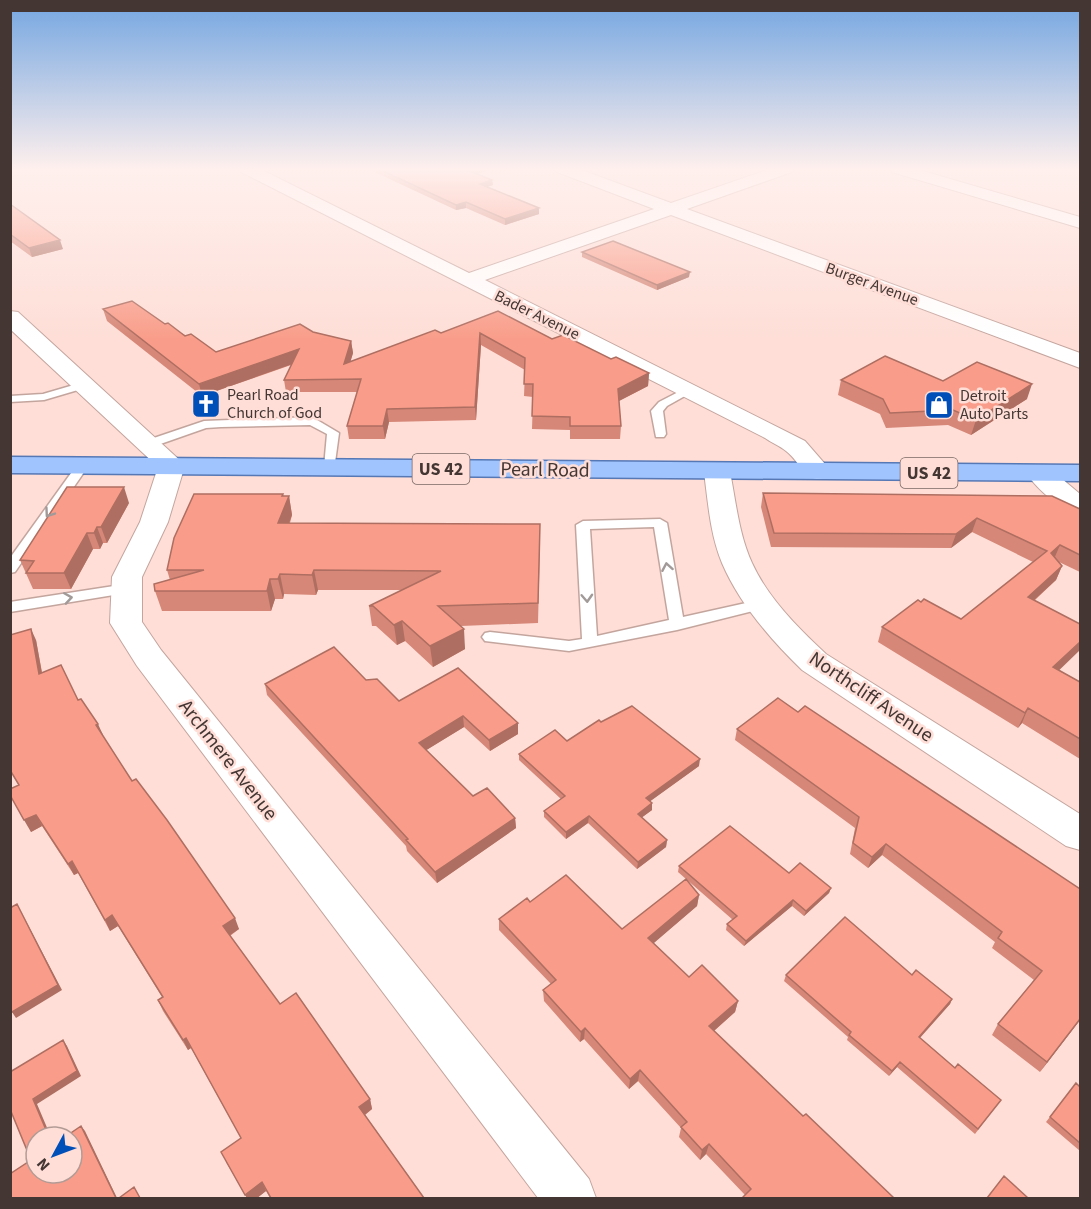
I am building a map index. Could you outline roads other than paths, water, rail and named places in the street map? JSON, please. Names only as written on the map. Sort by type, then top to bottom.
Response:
[{"type":"main road","name":"Pearl Road","points":[[10,465],[83,465],[161,454],[330,467],[717,472],[1080,473]]},
{"type":"street","name":"Bader Avenue","points":[[359,225],[796,446],[819,472]]},
{"type":"street","points":[[467,280],[626,225]]},
{"type":"street","name":"Burger Avenue","points":[[713,225],[1080,361]]},
{"type":"street","points":[[10,317],[161,454]]},
{"type":"street","name":"Archmere Avenue","points":[[161,454],[154,522],[128,577],[126,623],[149,658],[570,1198]]},
{"type":"street","name":"Northcliff Avenue","points":[[717,472],[727,530],[738,564],[793,643],[814,662],[1080,834]]},
{"type":"street","points":[[1039,473],[1063,495],[1080,506]]},
{"type":"lane","points":[[10,399],[44,397],[84,385]]},
{"type":"lane","points":[[660,434],[657,411],[663,404],[688,390]]},
{"type":"lane","points":[[161,454],[204,425],[312,422],[333,433],[330,467]]},
{"type":"lane","points":[[10,569],[83,465]]},
{"type":"lane","points":[[590,643],[583,525],[660,523],[677,625]]},
{"type":"lane","points":[[10,607],[127,589]]},
{"type":"lane","points":[[490,637],[569,645],[590,643],[764,604]]},
{"type":"place","name":"Pearl Road Church of God","points":[[206,404]]},
{"type":"place","name":"Detroit Auto Parts","points":[[939,405]]}]
